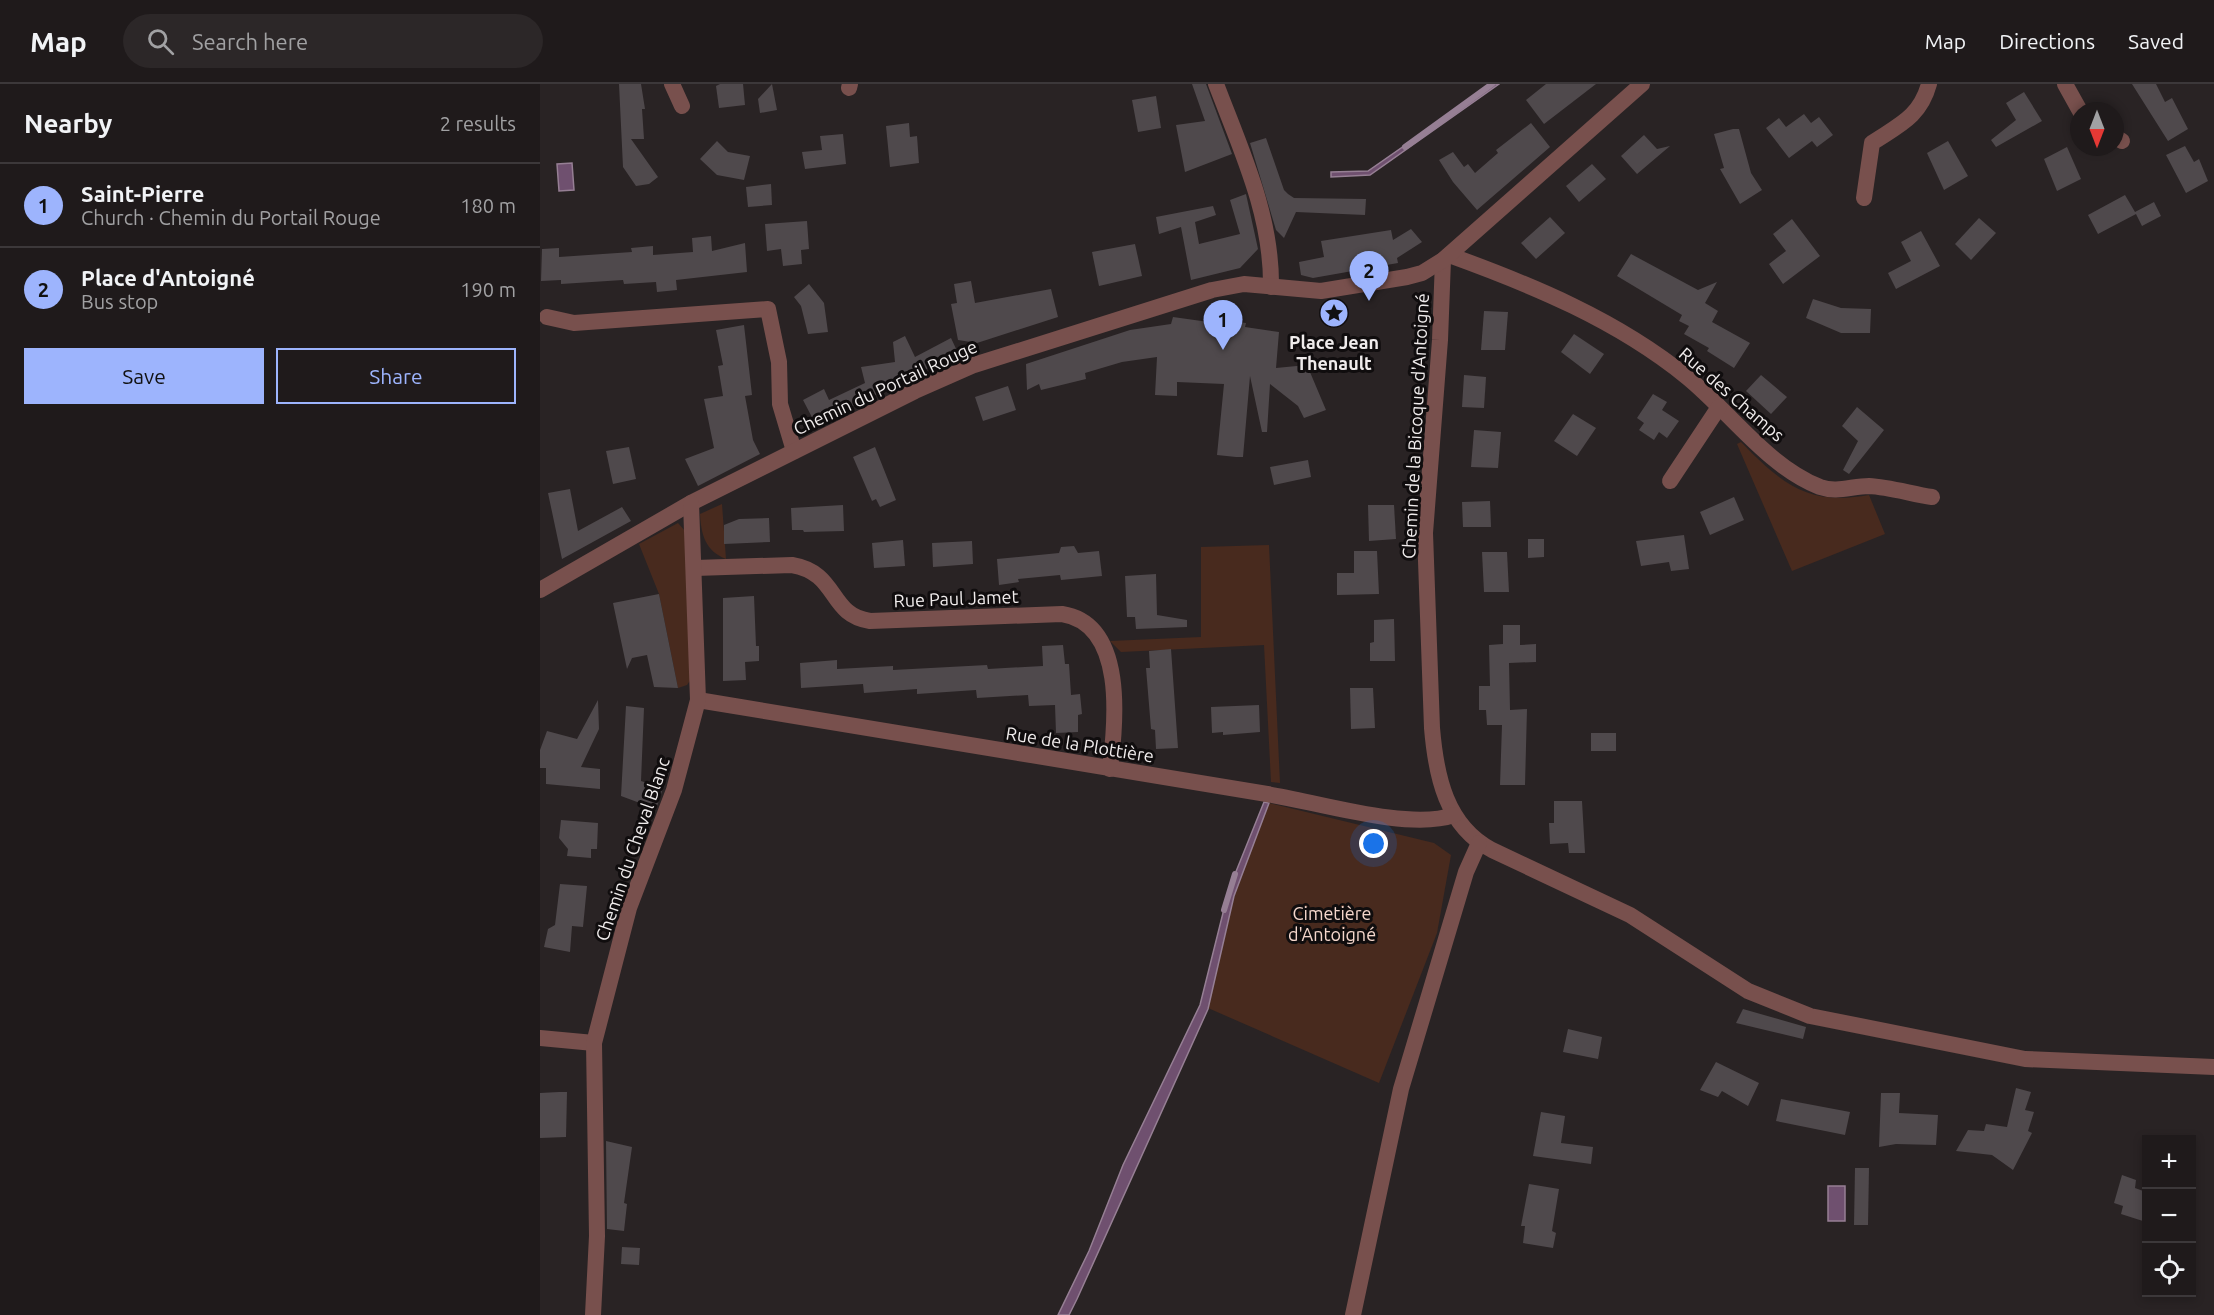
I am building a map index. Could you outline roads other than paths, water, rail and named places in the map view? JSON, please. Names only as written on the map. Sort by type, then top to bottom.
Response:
[{"type":"street","points":[[672,84],[682,106]]},
{"type":"street","points":[[1216,84],[1260,202],[1272,263],[1271,287]]},
{"type":"street","name":"Chemin du Portail Rouge","points":[[540,590],[692,502],[915,391],[974,365],[1212,290],[1244,284],[1321,291],[1422,273],[1446,257],[1642,84]]},
{"type":"street","points":[[1864,198],[1872,143],[1909,118],[1924,102],[1929,84]]},
{"type":"street","points":[[2065,84],[2075,102]]},
{"type":"street","name":"Rue des Champs","points":[[1446,257],[1549,294],[1596,318],[1646,348],[1687,377],[1784,467],[1823,488],[1843,490],[1869,486],[1932,497]]},
{"type":"street","name":"Chemin de la Bicoque d'Antoigné","points":[[1446,257],[1425,533],[1435,759],[1443,791],[1454,815],[1465,831],[1479,843],[1630,915],[1748,991],[1810,1016],[2025,1059],[2214,1066]]},
{"type":"street","points":[[547,317],[574,323],[768,309],[779,362],[780,404],[794,451]]},
{"type":"street","points":[[1670,481],[1719,407]]},
{"type":"street","name":"Chemin du Cheval Blanc","points":[[593,1315],[597,1236],[594,1042],[628,909],[674,790],[699,700],[692,502]]},
{"type":"street","name":"Rue Paul Jamet","points":[[694,568],[792,565],[805,567],[824,581],[849,614],[870,621],[1062,614],[1074,616],[1092,630],[1110,663],[1116,723],[1110,769]]},
{"type":"street","name":"Rue de la Plottière","points":[[699,700],[1412,821],[1439,821],[1454,815]]},
{"type":"street","points":[[1353,1315],[1401,1089],[1466,872],[1479,843]]},
{"type":"street","points":[[540,1038],[594,1042]]},
{"type":"waterway","points":[[1405,147],[1492,84]]},
{"type":"waterway","points":[[1224,910],[1235,874]]},
{"type":"place","name":"Place d'Antoigné","points":[[1369,301]]},
{"type":"place","name":"Place Jean Thenault","points":[[1334,313]]},
{"type":"place","name":"Saint-Pierre","points":[[1223,350]]},
{"type":"park label","name":"Cimetière d'Antoigné","points":[[1332,923]]}]
